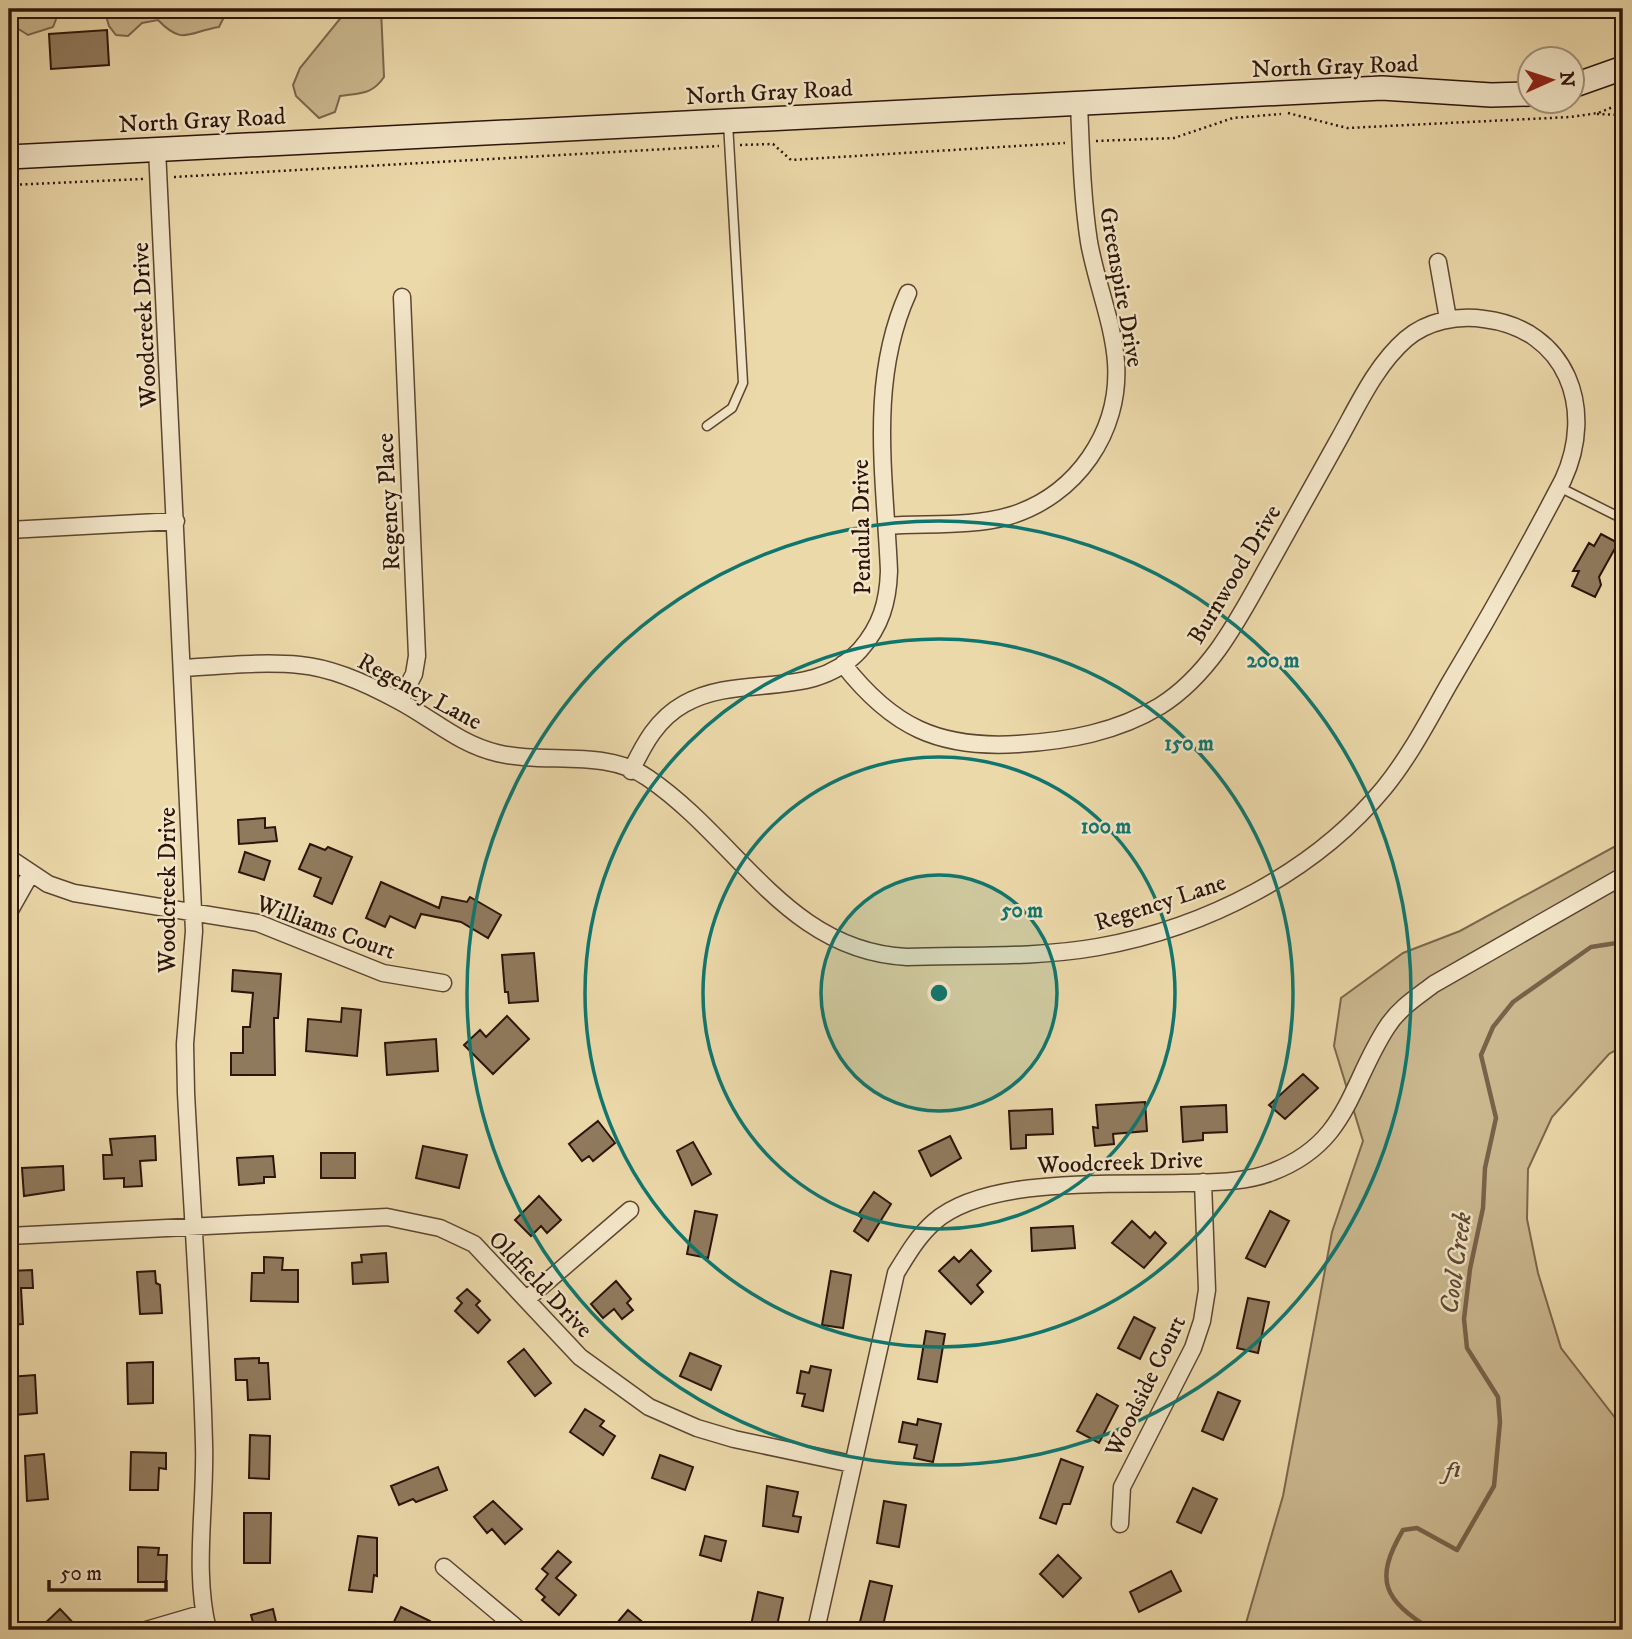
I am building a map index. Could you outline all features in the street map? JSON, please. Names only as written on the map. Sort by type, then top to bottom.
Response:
[{"type":"street","points":[[1586,81],[1623,68]]},
{"type":"street","name":"North Gray Road","points":[[9,157],[1396,87],[1491,95],[1516,94]]},
{"type":"street","name":"Greenspire Drive","points":[[887,526],[979,521],[1031,508],[1052,497],[1067,483],[1099,442],[1112,412],[1116,360],[1087,226],[1079,104]]},
{"type":"street","name":"Woodcreek Drive","points":[[158,149],[194,911],[185,1044],[204,1426],[204,1613],[208,1630]]},
{"type":"street","points":[[1438,261],[1448,319]]},
{"type":"street","name":"Pendula Drive","points":[[631,771],[649,736],[664,719],[689,701],[711,692],[803,682],[821,677],[843,664],[869,639],[884,609],[889,571],[882,391],[894,326],[908,293]]},
{"type":"street","name":"Regency Place","points":[[400,701],[414,674],[417,647],[402,297]]},
{"type":"street","name":"Regency Lane","points":[[183,668],[300,665],[335,673],[400,701],[458,739],[498,754],[590,760],[645,776],[685,807],[785,906],[812,928],[854,949],[879,956],[907,957],[1095,947],[1128,941],[1195,920],[1257,892],[1324,846],[1384,788],[1405,758],[1496,605],[1559,487],[1572,459],[1578,436],[1574,391],[1556,357],[1523,330],[1500,321],[1473,317],[1448,319]]},
{"type":"street","name":"Burnwood Drive","points":[[843,664],[867,695],[912,727],[967,745],[1055,742],[1092,735],[1161,705],[1195,676],[1227,639],[1388,356],[1408,337],[1448,319]]},
{"type":"street","points":[[9,530],[176,521]]},
{"type":"street","name":"Williams Court","points":[[9,858],[48,884],[96,898],[258,923],[400,978],[443,983]]},
{"type":"street","points":[[9,912],[31,873]]},
{"type":"street","name":"Woodcreek Drive","points":[[816,1630],[896,1273],[914,1244],[935,1221],[986,1195],[1020,1189],[1203,1182],[1271,1173],[1312,1148],[1341,1118],[1387,1026],[1406,1005],[1434,984],[1623,876]]},
{"type":"street","name":"Woodside Court","points":[[1120,1524],[1122,1487],[1193,1348],[1202,1321],[1207,1290],[1203,1182]]},
{"type":"street","points":[[528,1298],[630,1210]]},
{"type":"street","name":"Oldfield Drive","points":[[9,1236],[387,1217],[440,1228],[474,1244],[528,1298],[554,1331],[580,1357],[649,1407],[697,1428],[852,1464]]},
{"type":"street","points":[[444,1567],[519,1630]]},
{"type":"street","points":[[146,1630],[204,1613]]},
{"type":"lane","points":[[707,426],[732,408],[743,383],[728,120]]},
{"type":"lane","points":[[1559,487],[1623,519]]},
{"type":"path","points":[[1591,114],[1623,103]]},
{"type":"path","points":[[9,185],[730,145],[773,144],[791,160],[1037,143],[1058,145],[1080,141],[1174,138],[1233,118],[1287,113],[1347,128],[1591,114],[1623,116]]},
{"type":"green space","points":[[9,9],[60,9],[53,27],[28,35],[9,23]]},
{"type":"green space","points":[[104,9],[225,9],[226,13],[219,27],[193,34],[174,33],[158,20],[142,23],[128,36],[116,35],[109,26]]},
{"type":"green space","points":[[344,9],[381,9],[384,77],[370,90],[340,96],[335,112],[319,118],[296,96],[293,85],[300,68],[344,14]]},
{"type":"green space","name":"f1","points":[[1623,842],[1623,1046],[1609,1054],[1552,1117],[1528,1169],[1527,1219],[1538,1273],[1561,1348],[1623,1428],[1623,1630],[1244,1630],[1283,1496],[1332,1232],[1363,1141],[1334,1046],[1341,998],[1403,953],[1460,931]]},
{"type":"building","points":[[107,30],[109,65],[51,69],[49,34]]},
{"type":"building","points":[[1601,534],[1618,543],[1599,577],[1601,585],[1595,597],[1572,586],[1579,571],[1573,571],[1589,543],[1594,546]]},
{"type":"building","points":[[265,818],[265,828],[275,827],[277,841],[239,844],[238,820]]},
{"type":"building","points":[[310,844],[325,850],[328,847],[352,857],[332,904],[314,896],[321,878],[299,869]]},
{"type":"building","points":[[245,852],[270,861],[264,880],[239,872]]},
{"type":"building","points":[[381,882],[439,908],[442,897],[467,902],[470,897],[501,915],[488,938],[461,922],[421,914],[415,928],[390,916],[385,927],[366,918]]},
{"type":"building","points":[[534,953],[538,1001],[509,1003],[508,992],[505,992],[502,955]]},
{"type":"building","points":[[233,970],[281,974],[278,1018],[274,1018],[275,1075],[231,1075],[231,1053],[243,1053],[243,1027],[250,1027],[253,993],[232,991]]},
{"type":"building","points":[[342,1008],[361,1010],[357,1056],[306,1051],[308,1019],[341,1022]]},
{"type":"building","points":[[507,1016],[529,1039],[493,1074],[464,1045],[480,1030],[486,1037]]},
{"type":"building","points":[[436,1039],[438,1071],[387,1075],[385,1043]]},
{"type":"building","points":[[1303,1074],[1318,1088],[1285,1119],[1269,1105]]},
{"type":"building","points":[[1145,1102],[1147,1131],[1113,1134],[1114,1144],[1095,1146],[1093,1127],[1098,1128],[1096,1105]]},
{"type":"building","points":[[1226,1105],[1227,1132],[1203,1133],[1203,1140],[1183,1142],[1181,1107]]},
{"type":"building","points":[[1052,1109],[1053,1134],[1026,1135],[1026,1148],[1011,1149],[1009,1111]]},
{"type":"building","points":[[598,1121],[615,1143],[593,1161],[589,1156],[582,1161],[569,1144]]},
{"type":"building","points":[[155,1136],[156,1160],[140,1161],[142,1186],[124,1187],[124,1178],[104,1179],[103,1155],[112,1155],[110,1139]]},
{"type":"building","points":[[950,1136],[961,1158],[931,1176],[919,1151]]},
{"type":"building","points":[[693,1142],[711,1174],[692,1185],[677,1151]]},
{"type":"building","points":[[423,1146],[467,1155],[459,1188],[416,1178]]},
{"type":"building","points":[[321,1153],[355,1153],[355,1178],[321,1178]]},
{"type":"building","points":[[273,1156],[275,1177],[264,1177],[264,1183],[239,1185],[237,1158]]},
{"type":"building","points":[[63,1166],[64,1190],[24,1196],[22,1168]]},
{"type":"building","points":[[874,1192],[891,1204],[868,1241],[854,1231],[862,1218],[858,1215]]},
{"type":"building","points":[[539,1196],[561,1220],[547,1233],[541,1226],[531,1236],[515,1220]]},
{"type":"building","points":[[695,1211],[717,1215],[708,1258],[687,1254]]},
{"type":"building","points":[[1270,1211],[1289,1221],[1265,1267],[1246,1258]]},
{"type":"building","points":[[1132,1221],[1150,1238],[1155,1232],[1166,1243],[1144,1268],[1112,1243]]},
{"type":"building","points":[[1073,1226],[1075,1248],[1032,1251],[1031,1228]]},
{"type":"building","points":[[971,1250],[991,1271],[977,1285],[983,1292],[971,1304],[939,1271],[954,1257],[959,1262]]},
{"type":"building","points":[[386,1253],[388,1282],[353,1284],[352,1263],[362,1262],[361,1255]]},
{"type":"building","points":[[264,1257],[283,1258],[282,1270],[298,1270],[298,1302],[251,1301],[252,1273],[264,1273]]},
{"type":"building","points":[[32,1270],[33,1288],[21,1288],[23,1324],[9,1325],[9,1271]]},
{"type":"building","points":[[155,1271],[156,1283],[160,1285],[162,1313],[140,1314],[137,1272]]},
{"type":"building","points":[[831,1271],[851,1275],[843,1328],[822,1325]]},
{"type":"building","points":[[616,1281],[631,1299],[627,1303],[633,1310],[622,1319],[614,1309],[603,1318],[591,1304]]},
{"type":"building","points":[[467,1289],[480,1301],[476,1305],[490,1320],[478,1333],[455,1311],[462,1303],[457,1298]]},
{"type":"building","points":[[1248,1298],[1269,1302],[1258,1353],[1237,1348]]},
{"type":"building","points":[[1134,1317],[1155,1328],[1140,1359],[1118,1348]]},
{"type":"building","points":[[926,1331],[945,1334],[937,1382],[918,1379]]},
{"type":"building","points":[[524,1349],[551,1383],[535,1396],[508,1362]]},
{"type":"building","points":[[690,1353],[721,1366],[711,1390],[680,1376]]},
{"type":"building","points":[[259,1358],[259,1363],[268,1363],[270,1399],[248,1400],[247,1380],[236,1380],[235,1359]]},
{"type":"building","points":[[153,1362],[153,1403],[128,1404],[127,1363]]},
{"type":"building","points":[[811,1366],[831,1370],[823,1411],[802,1406],[805,1394],[797,1393],[801,1371],[809,1373]]},
{"type":"building","points":[[35,1375],[37,1413],[15,1415],[14,1389],[9,1390],[9,1377]]},
{"type":"building","points":[[1218,1392],[1240,1401],[1223,1440],[1202,1431]]},
{"type":"building","points":[[1097,1394],[1118,1406],[1099,1443],[1077,1431]]},
{"type":"building","points":[[585,1409],[604,1421],[600,1426],[615,1436],[603,1455],[570,1432]]},
{"type":"building","points":[[918,1419],[941,1424],[933,1462],[914,1458],[917,1445],[899,1442],[903,1422],[917,1425]]},
{"type":"building","points":[[250,1435],[270,1436],[269,1479],[249,1478]]},
{"type":"building","points":[[131,1452],[166,1453],[166,1469],[159,1468],[158,1490],[130,1490]]},
{"type":"building","points":[[44,1454],[48,1499],[27,1501],[25,1456]]},
{"type":"building","points":[[660,1455],[693,1467],[685,1490],[652,1478]]},
{"type":"building","points":[[1061,1459],[1083,1467],[1070,1504],[1063,1504],[1056,1524],[1040,1518]]},
{"type":"building","points":[[438,1467],[447,1490],[416,1502],[413,1499],[399,1505],[391,1486]]},
{"type":"building","points":[[767,1486],[798,1492],[793,1516],[801,1517],[798,1532],[763,1526]]},
{"type":"building","points":[[1193,1488],[1217,1499],[1201,1533],[1177,1522]]},
{"type":"building","points":[[493,1501],[522,1529],[505,1544],[492,1529],[487,1533],[474,1517]]},
{"type":"building","points":[[884,1501],[906,1505],[899,1547],[877,1543]]},
{"type":"building","points":[[244,1513],[271,1513],[270,1563],[244,1563]]},
{"type":"building","points":[[358,1536],[377,1538],[377,1576],[374,1575],[372,1592],[349,1590]]},
{"type":"building","points":[[705,1536],[726,1541],[721,1561],[700,1555]]},
{"type":"building","points":[[138,1547],[159,1548],[158,1555],[167,1555],[166,1582],[138,1582]]},
{"type":"building","points":[[558,1551],[571,1562],[556,1578],[576,1595],[559,1615],[542,1600],[545,1597],[536,1589],[548,1574],[542,1569]]},
{"type":"building","points":[[1058,1555],[1081,1578],[1063,1597],[1040,1574]]},
{"type":"building","points":[[1171,1571],[1181,1591],[1139,1612],[1130,1592]]},
{"type":"building","points":[[870,1581],[892,1586],[882,1630],[858,1630]]},
{"type":"building","points":[[758,1592],[783,1598],[776,1630],[750,1630]]},
{"type":"building","points":[[401,1607],[430,1621],[426,1630],[390,1630]]},
{"type":"building","points":[[60,1609],[80,1630],[38,1630]]},
{"type":"building","points":[[273,1609],[278,1630],[255,1630],[251,1615]]},
{"type":"building","points":[[628,1610],[652,1630],[611,1630]]},
{"type":"waterway","name":"Cool Creek","points":[[1432,1630],[1394,1599],[1386,1576],[1388,1563],[1403,1530],[1417,1528],[1457,1550],[1494,1486],[1500,1422],[1498,1397],[1467,1348],[1464,1319],[1470,1269],[1483,1208],[1485,1168],[1496,1118],[1481,1055],[1493,1027],[1513,1002],[1591,947],[1623,942]]}]
